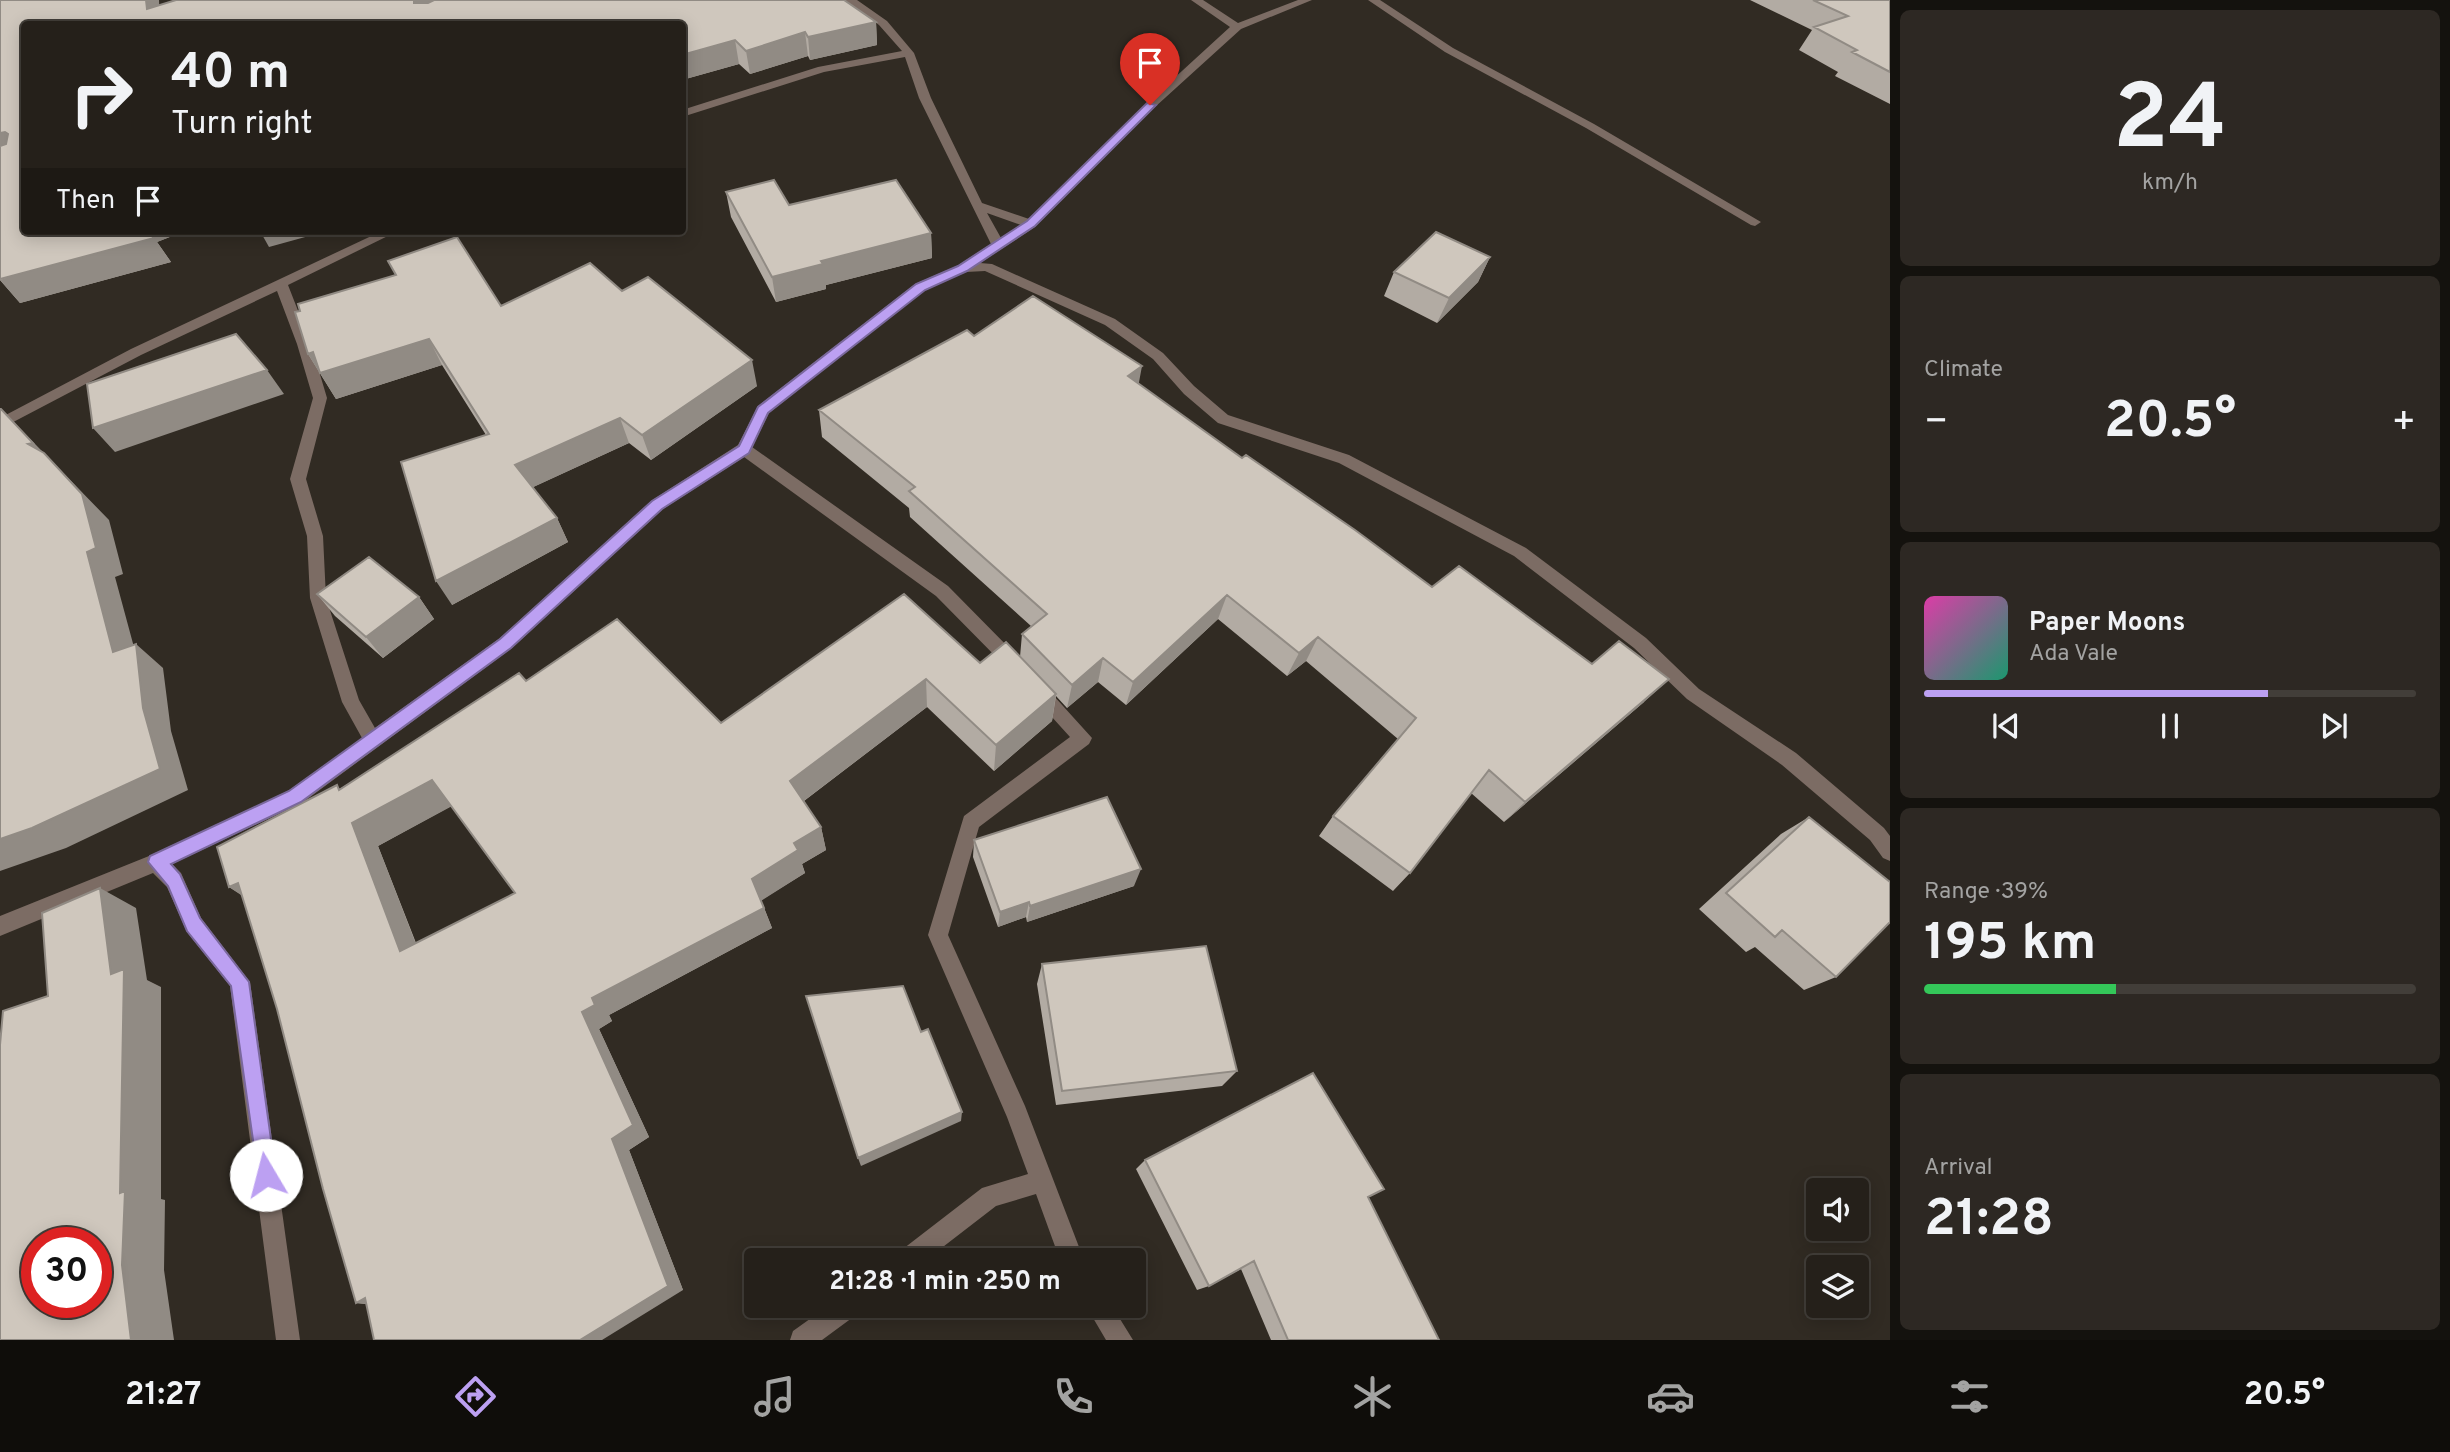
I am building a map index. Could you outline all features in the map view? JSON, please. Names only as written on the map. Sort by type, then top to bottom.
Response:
[{"type":"street","points":[[850,0],[883,23],[909,53],[925,98],[999,247]]},
{"type":"street","points":[[1196,0],[1237,27]]},
{"type":"street","points":[[0,926],[156,862],[295,797],[506,643],[657,505],[744,449],[763,410],[920,287],[962,269],[1031,224],[1150,105],[1237,27],[1307,0]]},
{"type":"street","points":[[1373,0],[1449,50],[1590,126],[1755,222]]},
{"type":"street","points":[[686,113],[822,69],[909,53]]},
{"type":"street","points":[[977,205],[1031,224]]},
{"type":"street","points":[[0,424],[136,352],[384,235]]},
{"type":"street","points":[[962,269],[987,267],[1110,322],[1158,356],[1189,390],[1223,419],[1344,459],[1520,552],[1640,643],[1693,694],[1789,759],[1884,837],[1890,852]]},
{"type":"street","points":[[281,284],[304,344],[320,398],[298,480],[316,536],[318,598],[351,702],[373,741]]},
{"type":"street","points":[[744,449],[943,591],[1083,738],[971,822],[938,935],[1017,1114],[1067,1248]]},
{"type":"street","points":[[156,862],[174,880],[194,925],[240,982],[288,1340]]},
{"type":"street","points":[[923,1248],[990,1196],[1042,1181]]},
{"type":"street","points":[[802,1340],[831,1318]]},
{"type":"street","points":[[1106,1318],[1121,1340]]},
{"type":"building","points":[[0,0],[146,0],[147,9],[176,0],[414,0],[414,3],[428,3],[434,0],[844,0],[876,22],[808,37],[805,32],[746,51],[735,40],[686,54],[686,21],[21,21],[21,235],[151,235],[154,238],[0,279],[0,146],[6,144],[8,134],[0,133]]},
{"type":"building","points":[[1813,0],[1890,0],[1890,72],[1852,52],[1857,50],[1814,27],[1848,16]]},
{"type":"building","points":[[774,180],[789,205],[896,180],[931,233],[821,261],[823,264],[772,277],[726,192]]},
{"type":"building","points":[[1436,232],[1490,257],[1449,298],[1394,272]]},
{"type":"building","points":[[457,237],[501,306],[590,263],[622,291],[648,277],[752,360],[642,435],[620,418],[515,465],[557,518],[436,581],[401,462],[489,434],[429,339],[320,373],[313,352],[308,354],[295,312],[300,311],[298,304],[396,275],[388,261]]},
{"type":"building","points":[[1033,296],[1142,366],[1128,376],[1242,458],[1246,455],[1355,530],[1432,587],[1459,566],[1592,664],[1619,641],[1669,679],[1525,802],[1489,770],[1410,873],[1333,816],[1416,718],[1318,637],[1299,653],[1227,595],[1133,682],[1103,658],[1072,685],[1022,634],[1047,614],[909,491],[915,487],[819,410],[967,330],[974,336]]},
{"type":"building","points":[[236,334],[267,370],[93,428],[87,384]]},
{"type":"building","points":[[0,409],[33,443],[28,444],[44,453],[82,494],[96,548],[87,552],[113,652],[136,644],[143,708],[160,769],[32,828],[0,839]]},
{"type":"building","points":[[369,557],[419,597],[366,637],[317,594]]},
{"type":"building","points":[[904,594],[980,663],[1006,642],[1056,694],[996,745],[926,679],[790,781],[821,827],[794,843],[798,850],[752,879],[764,908],[592,998],[595,1005],[582,1012],[633,1125],[612,1139],[668,1286],[580,1340],[374,1340],[365,1298],[356,1303],[323,1189],[277,1009],[238,883],[229,887],[217,847],[337,785],[339,790],[519,673],[526,681],[617,619],[721,723]],"holes":[[[432,780],[515,893],[400,951],[352,823]]]},
{"type":"building","points":[[1107,797],[1141,869],[1030,906],[1029,902],[1000,912],[974,840]]},
{"type":"building","points":[[1809,817],[1890,882],[1890,922],[1836,977],[1782,930],[1775,937],[1726,893]]},
{"type":"building","points":[[100,888],[111,974],[124,969],[120,1193],[125,1191],[122,1265],[131,1340],[0,1340],[0,1045],[3,1011],[48,996],[42,913]]},
{"type":"building","points":[[1206,946],[1237,1071],[1062,1091],[1042,964]]},
{"type":"building","points":[[903,986],[921,1032],[928,1029],[962,1112],[858,1158],[806,996]]},
{"type":"building","points":[[1313,1073],[1384,1189],[1368,1197],[1439,1340],[1288,1340],[1254,1261],[1209,1286],[1145,1160]]},
{"type":"route","points":[[266,1175],[240,982],[194,925],[174,880],[156,862],[295,797],[506,643],[657,505],[744,449],[763,410],[920,287],[962,269],[1031,224],[1150,105]]}]
